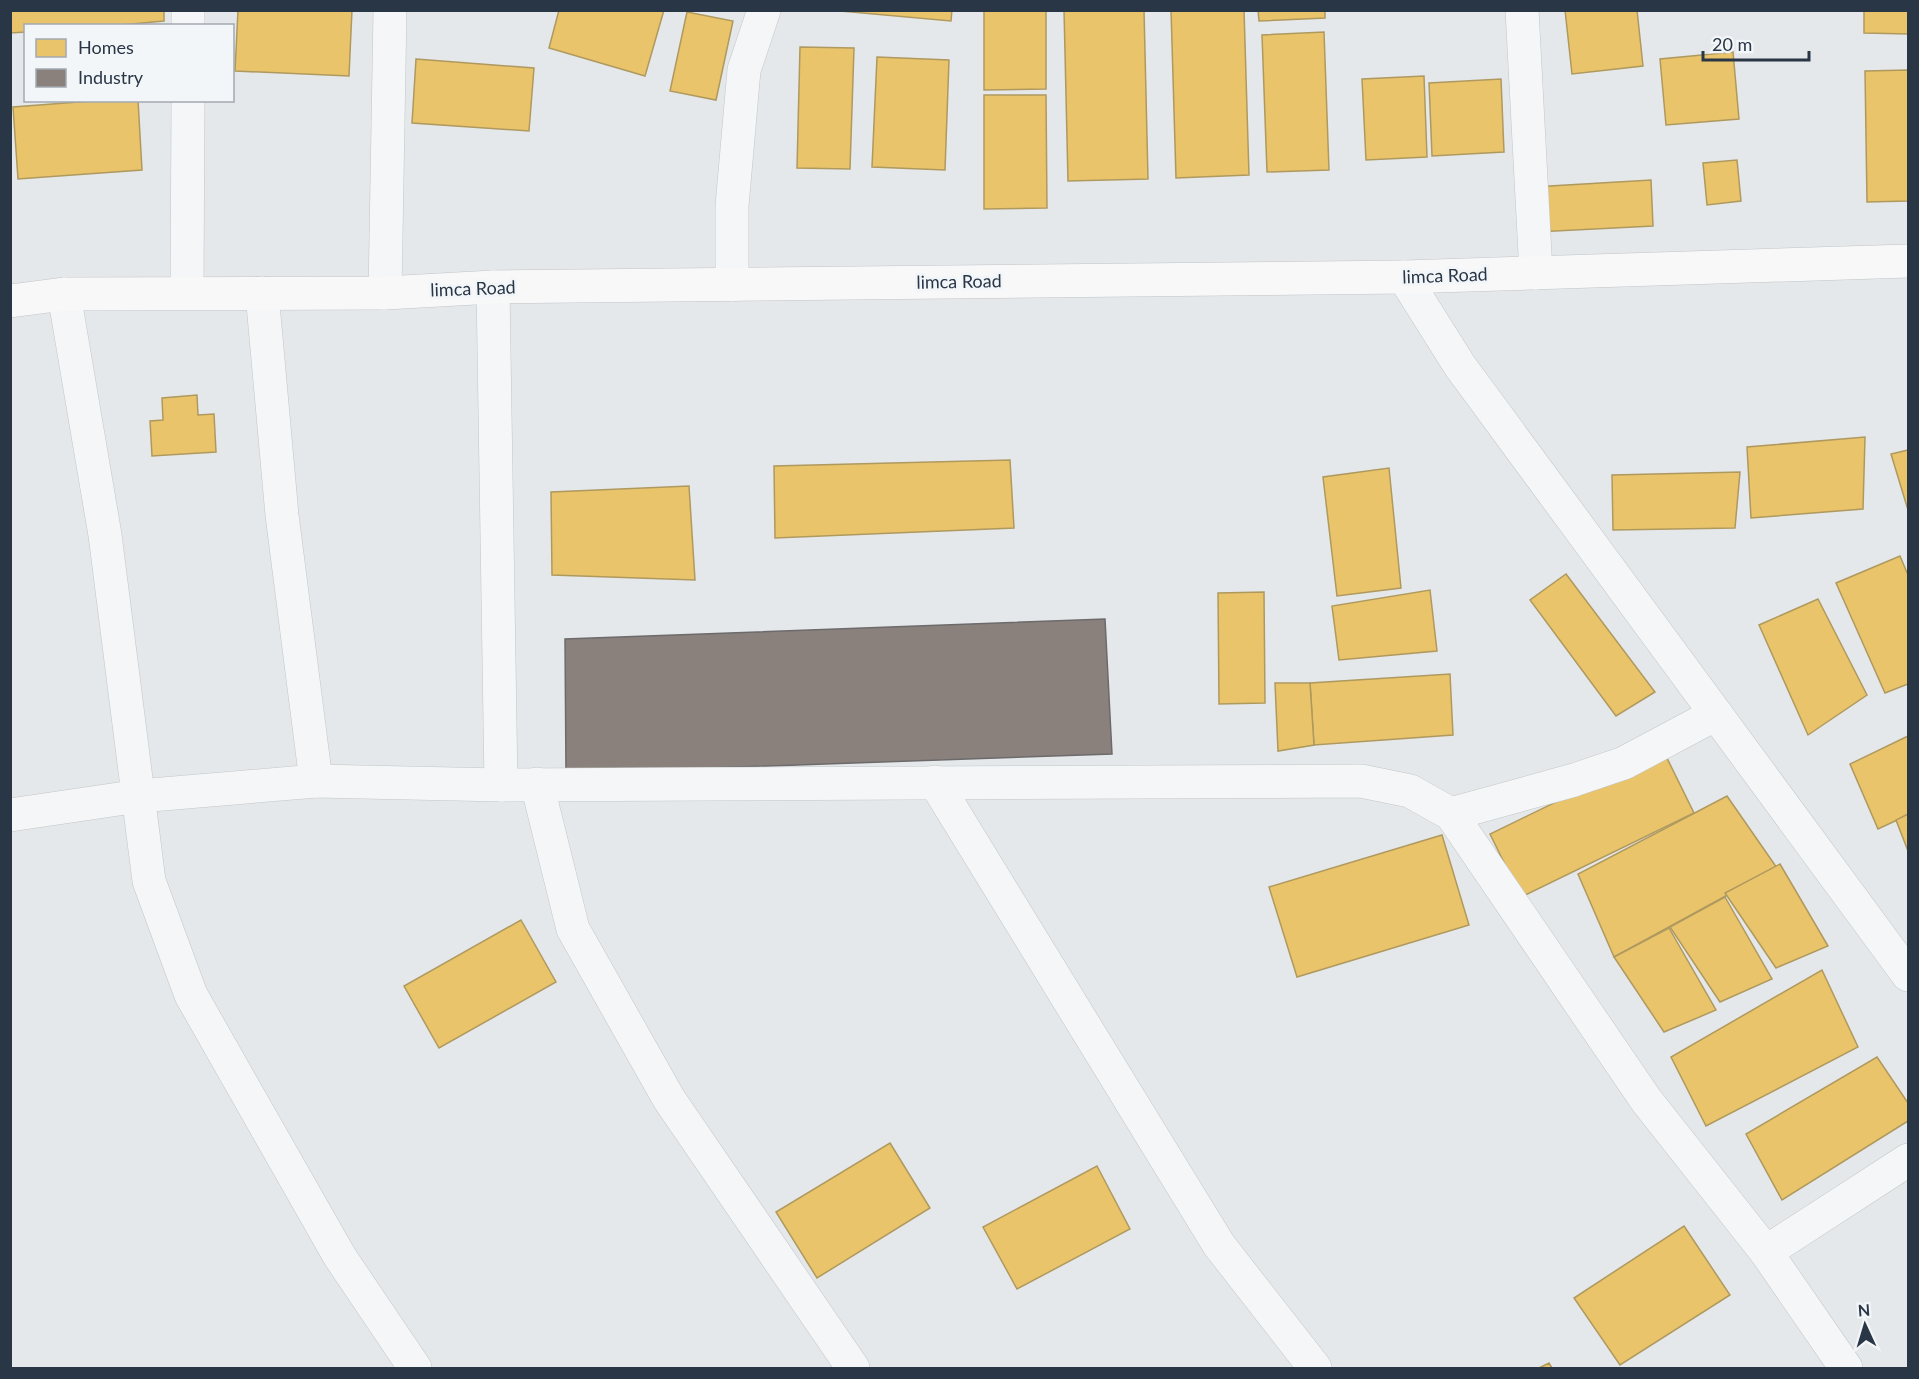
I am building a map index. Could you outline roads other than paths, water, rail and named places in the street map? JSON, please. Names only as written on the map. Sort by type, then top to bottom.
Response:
[{"type":"main road","name":"limca Road","points":[[10,301],[64,294],[385,293],[493,287],[1404,277],[1908,261]]},
{"type":"street","points":[[385,293],[390,10]]},
{"type":"street","points":[[732,285],[732,206],[744,70],[764,10]]},
{"type":"street","points":[[1522,10],[1536,273]]},
{"type":"street","points":[[187,293],[188,102]]},
{"type":"street","points":[[1404,277],[1460,366],[1908,975]]},
{"type":"street","points":[[493,287],[501,785]]},
{"type":"street","points":[[262,293],[282,515],[316,781]]},
{"type":"street","points":[[64,294],[105,535],[149,881],[191,995],[340,1257],[415,1368]]},
{"type":"street","points":[[1451,814],[1574,780],[1624,763],[1716,714]]},
{"type":"street","points":[[10,815],[139,796],[316,781],[501,785],[1361,781],[1410,791],[1451,814],[1646,1100],[1766,1252],[1846,1368]]},
{"type":"street","points":[[934,782],[1219,1245],[1315,1368]]},
{"type":"street","points":[[537,784],[573,929],[669,1099],[853,1368]]},
{"type":"street","points":[[1766,1252],[1908,1160]]}]
